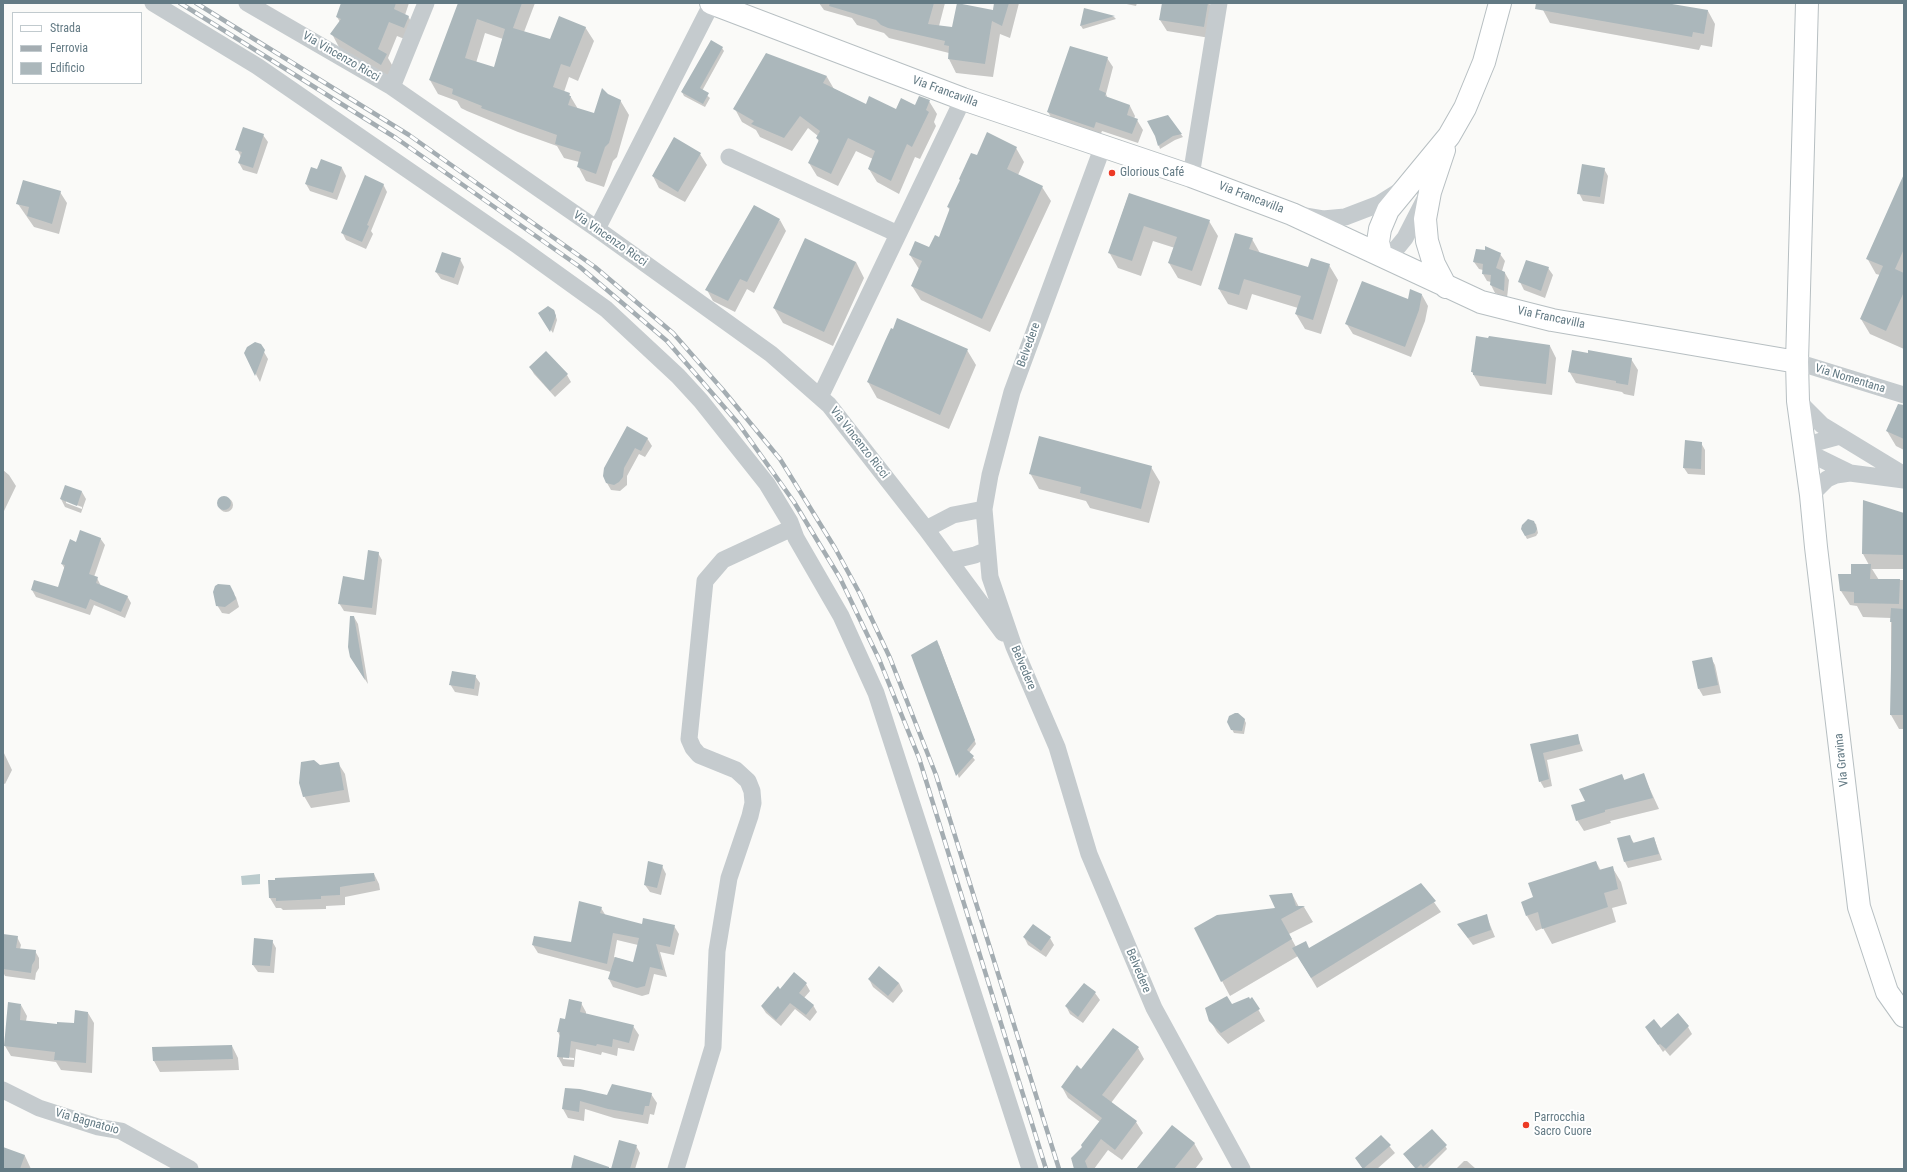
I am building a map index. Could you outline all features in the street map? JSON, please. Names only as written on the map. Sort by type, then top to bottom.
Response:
[{"type":"main road","points":[[1381,255],[1378,242],[1380,229],[1388,210],[1449,136],[1465,108],[1484,62],[1500,3]]},
{"type":"main road","name":"Via Gravina","points":[[1807,3],[1797,362],[1798,401],[1811,494],[1859,907],[1887,992],[1904,1016]]},
{"type":"main road","name":"Via Francavilla","points":[[714,4],[962,100],[1191,176],[1292,214],[1481,302],[1552,320],[1797,362]]},
{"type":"main road","points":[[1446,287],[1434,264],[1427,241],[1425,219],[1430,192],[1449,136]]},
{"type":"street","points":[[153,3],[257,66],[517,245],[606,309],[678,376],[738,445],[767,484],[841,616],[876,693],[1030,1169]]},
{"type":"street","name":"Via Vincenzo Ricci","points":[[247,3],[392,87],[597,229],[771,354],[829,405],[926,529],[1014,647]]},
{"type":"street","points":[[392,87],[426,3]]},
{"type":"street","points":[[1191,176],[1219,3]]},
{"type":"street","points":[[597,229],[714,4]]},
{"type":"street","points":[[820,397],[962,100]]},
{"type":"street","name":"Belvedere","points":[[1103,146],[1012,392],[990,475],[984,509],[990,577],[1014,647],[1057,747],[1089,854],[1154,1008],[1242,1169]]},
{"type":"street","points":[[729,157],[898,234]]},
{"type":"street","points":[[1292,214],[1323,219],[1345,217],[1380,204],[1408,186]]},
{"type":"street","points":[[1381,255],[1396,249],[1405,238],[1430,192]]},
{"type":"street","name":"Via Nomentana","points":[[1797,362],[1904,395]]},
{"type":"street","points":[[1798,401],[1822,425],[1904,475]]},
{"type":"street","points":[[1840,436],[1818,442],[1805,452],[1850,473]]},
{"type":"street","points":[[1811,494],[1827,479],[1836,475],[1850,473],[1904,480]]},
{"type":"street","points":[[926,529],[953,515],[984,509]]},
{"type":"street","points":[[676,1169],[713,1047],[717,951],[728,885],[753,803],[752,791],[748,781],[736,770],[700,755],[693,748],[689,739],[705,581],[723,560],[792,528]]},
{"type":"street","points":[[950,561],[975,555],[987,550]]},
{"type":"street","name":"Via Bagnatoio","points":[[3,1090],[39,1108],[98,1127],[121,1131],[190,1169]]},
{"type":"shaded area","points":[[260,874],[260,884],[242,885],[241,876]]},
{"type":"building","points":[[341,3],[396,3],[394,9],[409,16],[404,28],[389,22],[378,49],[387,54],[381,65],[330,34],[341,19],[336,17]]},
{"type":"building","points":[[458,3],[522,3],[513,28],[550,39],[559,16],[586,27],[570,67],[561,64],[553,87],[570,93],[569,96],[571,96],[568,105],[594,113],[602,88],[608,94],[621,100],[609,143],[605,147],[596,174],[577,167],[581,152],[555,144],[557,135],[481,108],[482,106],[452,94],[453,89],[429,80]],"holes":[[[477,19],[505,29],[494,67],[465,58]]]},
{"type":"building","points":[[830,3],[934,3],[928,24],[952,27],[957,3],[993,10],[994,3],[1009,3],[1002,26],[992,21],[985,64],[948,59],[949,46],[944,45],[945,41],[888,28],[881,25],[876,20],[829,6]]},
{"type":"building","points":[[1162,3],[1208,3],[1204,27],[1159,20]]},
{"type":"building","points":[[1536,3],[1666,3],[1708,10],[1704,34],[1693,32],[1692,37],[1535,9]]},
{"type":"building","points":[[1084,8],[1115,16],[1080,26]]},
{"type":"building","points":[[711,40],[723,47],[700,88],[709,93],[703,104],[681,92]]},
{"type":"building","points":[[1070,46],[1108,57],[1099,90],[1106,93],[1105,96],[1130,105],[1127,115],[1138,119],[1132,134],[1096,122],[1094,128],[1047,112]]},
{"type":"building","points":[[766,53],[827,76],[823,83],[866,104],[869,96],[896,109],[901,98],[915,105],[919,96],[930,100],[926,110],[929,112],[912,147],[907,144],[891,181],[868,169],[875,151],[848,138],[831,174],[808,163],[819,140],[816,138],[820,131],[800,116],[784,138],[751,124],[754,121],[733,109]]},
{"type":"building","points":[[1168,115],[1182,134],[1173,136],[1158,146],[1155,136],[1147,121]]},
{"type":"building","points":[[243,127],[264,134],[253,168],[238,163],[242,152],[235,150]]},
{"type":"building","points":[[987,132],[1017,147],[1007,169],[1043,186],[982,319],[911,286],[922,261],[909,255],[915,241],[929,247],[935,235],[939,237],[950,208],[947,207],[960,180],[959,179],[971,153],[977,155]]},
{"type":"building","points":[[674,137],[701,153],[678,192],[652,176]]},
{"type":"building","points":[[321,159],[342,167],[333,193],[305,184],[311,167],[317,169]]},
{"type":"building","points":[[1582,164],[1605,168],[1600,197],[1577,194]]},
{"type":"building","points":[[1904,174],[1904,249],[1895,269],[1904,273],[1904,292],[1886,331],[1860,319],[1883,266],[1866,259]]},
{"type":"building","points":[[365,175],[384,184],[367,225],[369,226],[362,242],[341,233]]},
{"type":"building","points":[[23,180],[61,191],[52,224],[27,216],[29,207],[16,204]]},
{"type":"building","points":[[1129,193],[1210,220],[1192,271],[1168,263],[1177,237],[1144,226],[1132,261],[1108,253]]},
{"type":"building","points":[[754,205],[780,219],[747,282],[740,279],[728,301],[705,290]]},
{"type":"building","points":[[1235,233],[1253,238],[1249,249],[1308,267],[1311,258],[1330,264],[1313,320],[1295,314],[1301,296],[1244,279],[1239,295],[1218,289]]},
{"type":"building","points":[[805,238],[856,262],[824,332],[773,308]]},
{"type":"building","points":[[1485,246],[1501,253],[1496,268],[1505,272],[1504,291],[1490,285],[1491,275],[1482,274],[1483,264],[1473,262],[1476,249],[1485,250]]},
{"type":"building","points":[[442,252],[461,258],[454,278],[435,272]]},
{"type":"building","points":[[1526,260],[1549,267],[1541,291],[1518,282]]},
{"type":"building","points":[[1362,281],[1408,299],[1410,289],[1422,294],[1419,310],[1405,347],[1345,324]]},
{"type":"building","points":[[548,306],[554,310],[556,316],[550,332],[538,313]]},
{"type":"building","points":[[897,318],[968,349],[940,415],[867,382]]},
{"type":"building","points":[[1476,336],[1488,338],[1489,336],[1550,345],[1546,384],[1473,375],[1473,372],[1471,372]]},
{"type":"building","points":[[255,342],[261,344],[265,350],[255,376],[244,353],[247,347]]},
{"type":"building","points":[[1572,350],[1588,353],[1588,350],[1632,358],[1628,385],[1616,383],[1616,381],[1568,372]]},
{"type":"building","points":[[546,351],[568,374],[550,391],[529,367]]},
{"type":"building","points":[[1898,404],[1904,405],[1904,439],[1886,431]]},
{"type":"building","points":[[627,426],[648,438],[641,451],[635,448],[624,468],[623,477],[619,482],[614,485],[606,483],[603,476],[604,468]]},
{"type":"building","points":[[1039,436],[1152,466],[1141,509],[1080,493],[1081,487],[1029,474]]},
{"type":"building","points":[[1685,440],[1702,442],[1701,469],[1683,468]]},
{"type":"building","points":[[65,485],[82,491],[77,506],[60,499]]},
{"type":"building","points":[[224,496],[229,498],[231,503],[229,508],[224,510],[219,508],[217,503],[219,498]]},
{"type":"building","points":[[1863,500],[1904,513],[1904,555],[1862,554]]},
{"type":"building","points":[[1528,519],[1534,521],[1537,529],[1535,533],[1525,536],[1521,529],[1522,525]]},
{"type":"building","points":[[80,530],[101,538],[89,574],[98,577],[96,583],[128,596],[121,612],[90,599],[86,609],[31,590],[34,580],[58,587],[65,565],[61,564],[70,539],[76,542]]},
{"type":"building","points":[[368,550],[379,552],[372,608],[338,604],[343,576],[364,580]]},
{"type":"building","points":[[1851,564],[1871,564],[1870,579],[1900,579],[1899,604],[1854,603],[1854,592],[1840,591],[1838,574],[1851,574]]},
{"type":"building","points":[[218,584],[230,585],[236,599],[225,607],[216,606],[213,592],[215,586]]},
{"type":"building","points":[[1891,608],[1904,609],[1904,715],[1890,715]]},
{"type":"building","points":[[350,616],[354,616],[365,680],[350,657],[348,647]]},
{"type":"building","points":[[937,640],[975,740],[967,750],[974,756],[956,776],[911,655]]},
{"type":"building","points":[[1712,657],[1718,685],[1698,689],[1692,661]]},
{"type":"building","points":[[452,671],[476,675],[474,689],[449,685]]},
{"type":"building","points":[[1238,713],[1245,719],[1242,731],[1231,730],[1227,722],[1229,716]]},
{"type":"building","points":[[1578,734],[1580,744],[1543,753],[1549,779],[1539,782],[1530,744]]},
{"type":"building","points":[[314,760],[320,765],[339,762],[344,790],[303,797],[299,783],[301,762]]},
{"type":"building","points":[[1644,773],[1653,798],[1605,810],[1605,812],[1576,821],[1571,805],[1585,801],[1579,789],[1622,774],[1624,780]]},
{"type":"building","points":[[1630,835],[1633,843],[1654,837],[1659,854],[1624,862],[1617,838]]},
{"type":"building","points":[[648,861],[663,865],[657,888],[644,885]]},
{"type":"building","points":[[1596,861],[1599,870],[1613,866],[1618,889],[1604,893],[1608,907],[1542,929],[1538,912],[1526,916],[1521,902],[1533,897],[1528,883]]},
{"type":"building","points":[[374,873],[375,881],[340,887],[340,895],[321,896],[321,899],[276,901],[276,898],[269,898],[268,880],[275,880],[275,878]]},
{"type":"building","points":[[1421,883],[1436,901],[1311,978],[1292,948],[1306,941],[1309,948]]},
{"type":"building","points":[[1292,893],[1296,906],[1305,906],[1281,919],[1292,939],[1221,982],[1194,928],[1217,915],[1275,908],[1269,895]]},
{"type":"building","points":[[579,901],[602,907],[600,913],[642,924],[643,918],[675,925],[670,947],[656,944],[663,970],[650,967],[645,986],[637,988],[608,979],[615,957],[633,962],[639,938],[613,933],[607,964],[532,945],[534,936],[571,942]]},
{"type":"building","points":[[1487,914],[1491,930],[1468,938],[1457,924]]},
{"type":"building","points":[[1033,924],[1051,937],[1041,951],[1023,937]]},
{"type":"building","points":[[3,934],[18,936],[16,948],[36,950],[31,973],[3,969]]},
{"type":"building","points":[[254,938],[273,940],[270,966],[252,965]]},
{"type":"building","points":[[879,966],[899,983],[888,996],[868,979]]},
{"type":"building","points":[[794,972],[807,983],[799,993],[814,1005],[806,1015],[790,1003],[776,1020],[761,1006],[778,986],[780,989]]},
{"type":"building","points":[[1084,983],[1096,992],[1078,1017],[1065,1006]]},
{"type":"building","points":[[1227,996],[1232,1004],[1249,997],[1250,999],[1252,997],[1260,1009],[1221,1033],[1209,1021],[1205,1008]]},
{"type":"building","points":[[569,999],[582,1002],[580,1012],[634,1025],[629,1043],[613,1039],[612,1047],[597,1044],[596,1046],[571,1041],[569,1058],[557,1057],[560,1032],[557,1032],[560,1018],[565,1019]]},
{"type":"building","points":[[8,1002],[21,1004],[20,1020],[57,1024],[57,1022],[74,1023],[75,1010],[88,1012],[86,1063],[54,1060],[55,1052],[4,1046]]},
{"type":"building","points":[[1678,1013],[1689,1026],[1666,1049],[1660,1044],[1658,1045],[1645,1027],[1654,1019],[1661,1028]]},
{"type":"building","points":[[1113,1028],[1139,1047],[1102,1095],[1137,1121],[1115,1150],[1101,1139],[1085,1161],[1088,1169],[1074,1169],[1071,1158],[1082,1147],[1081,1145],[1102,1118],[1061,1087],[1077,1065],[1081,1069]]},
{"type":"building","points":[[232,1045],[233,1059],[153,1061],[152,1047]]},
{"type":"building","points":[[612,1084],[652,1093],[649,1106],[645,1106],[643,1115],[608,1109],[580,1101],[579,1112],[562,1109],[565,1088],[580,1089],[607,1095]]},
{"type":"building","points":[[1172,1125],[1195,1143],[1174,1169],[1136,1169]]},
{"type":"building","points":[[1432,1129],[1447,1145],[1423,1167],[1421,1164],[1416,1169],[1403,1154]]},
{"type":"building","points":[[1381,1135],[1391,1145],[1363,1169],[1355,1158]]},
{"type":"building","points":[[619,1140],[637,1145],[630,1169],[611,1169]]},
{"type":"building","points":[[3,1147],[25,1155],[20,1169],[3,1169]]},
{"type":"building","points":[[574,1155],[609,1167],[609,1169],[571,1169]]},
{"type":"railway","points":[[180,3],[396,138],[580,267],[667,341],[738,423],[794,502],[840,578],[879,659],[919,758],[1046,1169]]},
{"type":"railway","points":[[196,3],[409,135],[595,267],[673,333],[723,390],[780,459],[835,548],[860,594],[890,658],[936,775],[1059,1169]]},
{"type":"place","name":"Glorious Café","points":[[1112,173]]},
{"type":"place","name":"Parrocchia Sacro Cuore","points":[[1526,1125]]}]
